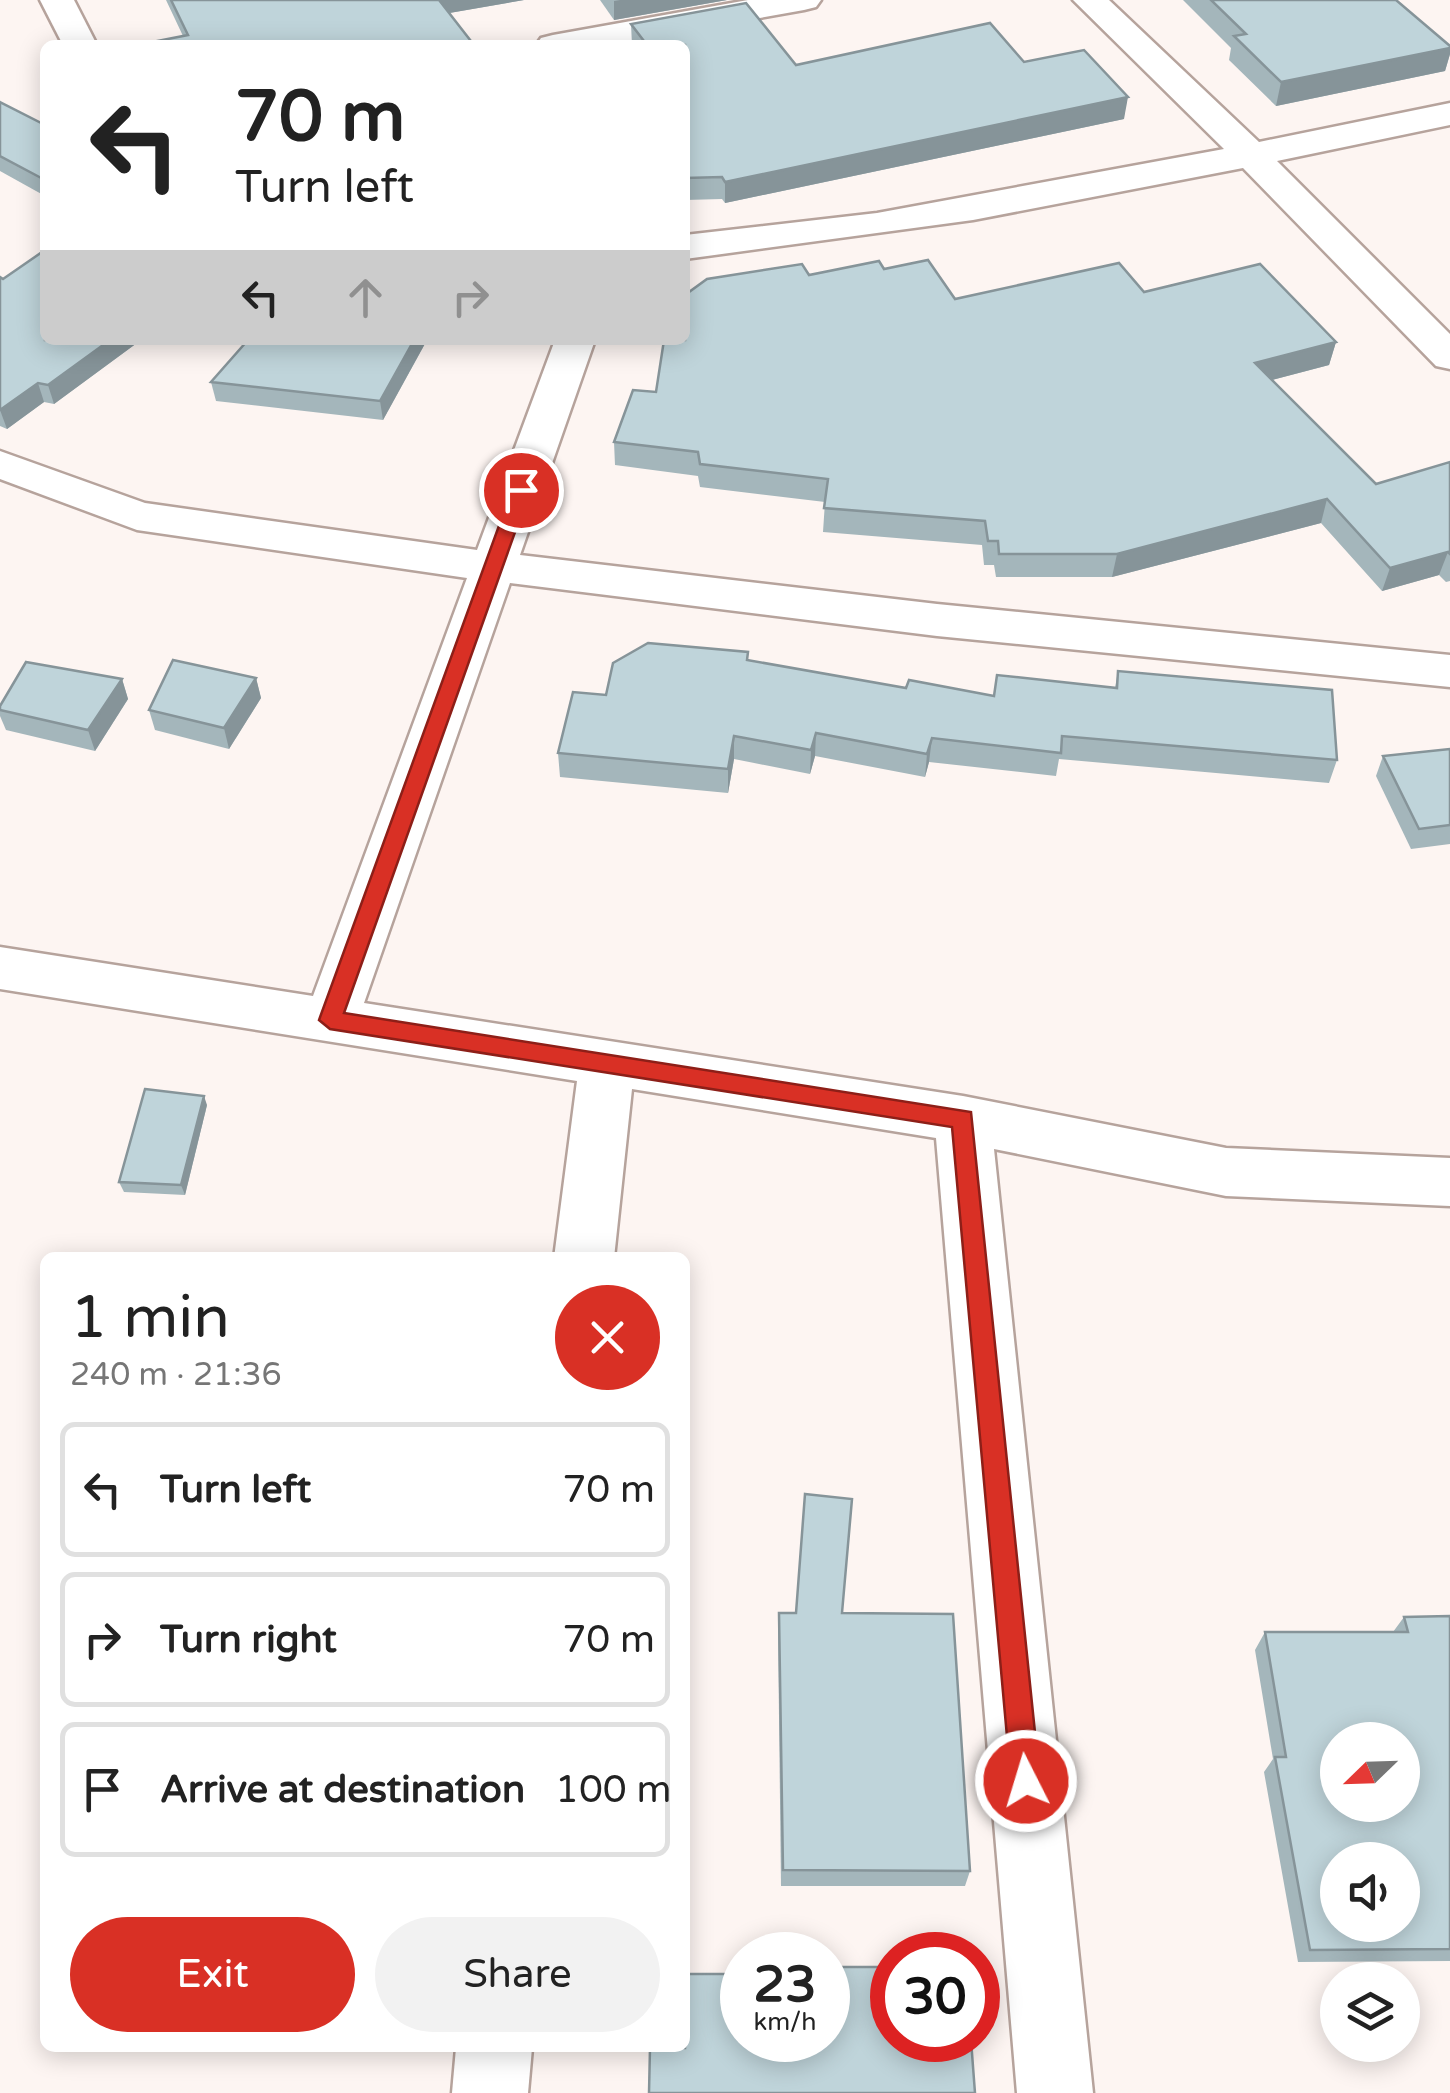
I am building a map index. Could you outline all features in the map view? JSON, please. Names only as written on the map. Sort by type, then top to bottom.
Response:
[{"type":"street","points":[[57,0],[77,40]]},
{"type":"street","points":[[580,40],[804,0]]},
{"type":"street","points":[[1090,0],[1250,154],[1450,357]]},
{"type":"street","points":[[690,247],[788,238],[1450,114]]},
{"type":"street","points":[[330,1020],[573,345]]},
{"type":"street","points":[[0,464],[137,516],[315,546],[937,620],[1450,671]]},
{"type":"street","points":[[0,968],[963,1119],[1226,1172],[1450,1182]]},
{"type":"street","points":[[585,1252],[608,1063]]},
{"type":"street","points":[[963,1119],[1056,2093]]},
{"type":"street","points":[[490,2093],[494,2052]]},
{"type":"building","points":[[171,0],[439,0],[470,40],[162,40],[188,35]]},
{"type":"building","points":[[1211,0],[1396,0],[1450,48],[1281,82],[1234,36],[1246,34]]},
{"type":"building","points":[[746,3],[796,65],[990,23],[1024,62],[1084,50],[1128,97],[725,182],[722,177],[690,178],[690,40],[643,40],[631,24]]},
{"type":"building","points":[[0,102],[40,122],[40,177],[0,156]]},
{"type":"building","points":[[40,253],[40,345],[103,345],[48,385],[38,383],[0,410],[0,277],[3,279]]},
{"type":"building","points":[[928,260],[955,299],[1119,263],[1144,292],[1260,264],[1336,342],[1255,363],[1376,484],[1450,462],[1450,554],[1390,568],[1327,499],[1117,554],[999,554],[998,541],[988,541],[985,521],[824,508],[828,479],[700,464],[698,452],[614,442],[633,390],[656,392],[663,345],[690,345],[690,291],[707,279],[802,264],[809,275],[879,261],[884,269]]},
{"type":"building","points":[[244,345],[411,345],[380,401],[211,382]]},
{"type":"building","points":[[648,643],[748,652],[747,660],[906,688],[909,680],[994,696],[997,675],[1117,688],[1118,671],[1332,690],[1337,760],[1062,736],[1061,753],[932,738],[927,754],[816,733],[811,750],[734,736],[728,769],[558,753],[573,692],[606,695],[613,663]]},
{"type":"building","points":[[173,660],[256,678],[224,728],[149,710]]},
{"type":"building","points":[[26,662],[122,679],[88,730],[0,710]]},
{"type":"building","points":[[1450,749],[1450,825],[1419,829],[1383,756]]},
{"type":"building","points":[[145,1089],[204,1096],[181,1185],[119,1182]]},
{"type":"building","points":[[805,1494],[852,1499],[842,1613],[953,1614],[970,1871],[783,1870],[779,1613],[796,1613]]},
{"type":"building","points":[[1450,1616],[1450,1949],[1310,1950],[1275,1757],[1286,1757],[1265,1632],[1408,1632],[1404,1617]]},
{"type":"building","points":[[850,1967],[870,1967],[870,2062],[973,2062],[975,2093],[649,2093],[650,2052],[690,2052],[690,1974],[720,1974],[720,2062],[850,2062]]},
{"type":"route","points":[[521,490],[330,1020],[963,1119],[1026,1781]]}]
